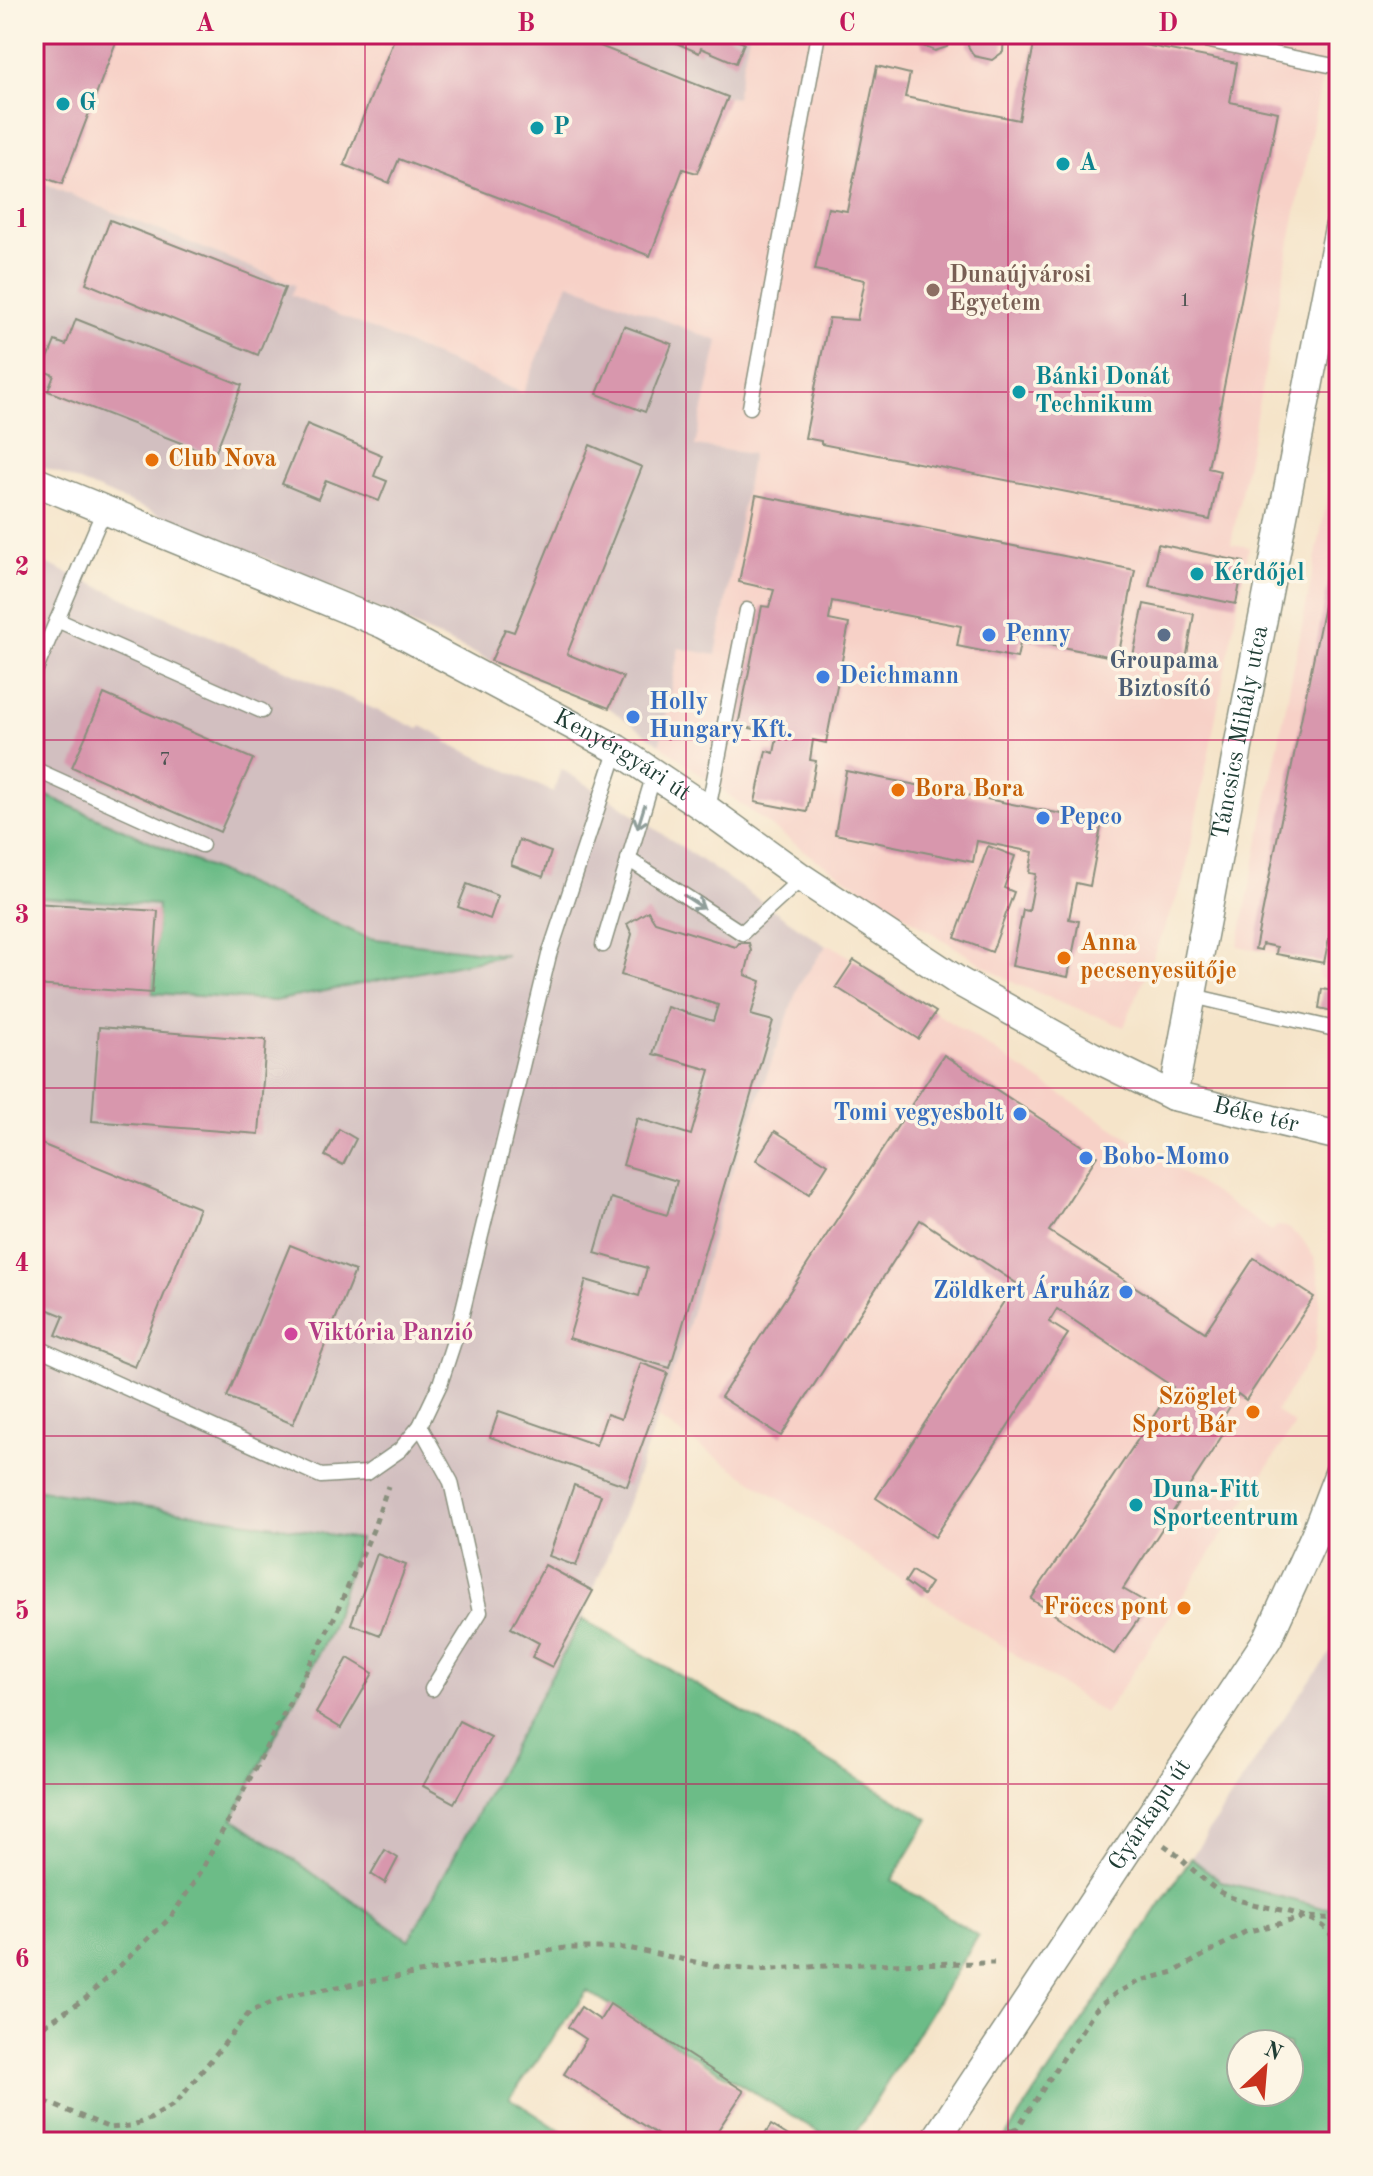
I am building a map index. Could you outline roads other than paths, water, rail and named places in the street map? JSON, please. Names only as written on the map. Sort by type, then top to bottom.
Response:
[{"type":"street","name":"Táncsics Mihály utca","points":[[1173,1096],[1339,228]]},
{"type":"street","name":"Kenyérgyári út","points":[[34,481],[383,624],[617,749],[802,878],[958,981],[1092,1056],[1173,1096]]},
{"type":"street","name":"Béke tér","points":[[1173,1096],[1339,1136]]},
{"type":"street","name":"Gyárkapu út","points":[[939,2139],[1268,1638],[1315,1535],[1339,1473]]},
{"type":"lane","points":[[750,407],[818,34]]},
{"type":"lane","points":[[1175,34],[1339,67]]},
{"type":"lane","points":[[34,674],[104,510]]},
{"type":"lane","points":[[708,810],[747,610]]},
{"type":"lane","points":[[57,620],[262,711]]},
{"type":"lane","points":[[34,1346],[321,1476],[367,1473],[400,1450],[420,1426],[440,1384],[459,1326],[549,955],[617,749]]},
{"type":"lane","points":[[34,769],[202,845]]},
{"type":"lane","points":[[603,945],[654,774]]},
{"type":"lane","points":[[628,859],[742,933],[802,878]]},
{"type":"lane","points":[[1193,996],[1339,1030]]},
{"type":"lane","points":[[420,1426],[451,1482],[480,1612],[432,1689]]},
{"type":"place","name":"G","points":[[63,104]]},
{"type":"place","name":"P","points":[[537,128]]},
{"type":"place","name":"A","points":[[1063,164]]},
{"type":"place","name":"Dunaújvárosi Egyetem","points":[[933,290]]},
{"type":"place","name":"Bánki Donát Technikum","points":[[1019,392]]},
{"type":"place","name":"Club Nova","points":[[152,460]]},
{"type":"place","name":"Kérdőjel","points":[[1197,574]]},
{"type":"place","name":"Penny","points":[[989,635]]},
{"type":"place","name":"Groupama Biztosító","points":[[1164,635]]},
{"type":"place","name":"Deichmann","points":[[823,677]]},
{"type":"place","name":"Holly Hungary Kft.","points":[[633,717]]},
{"type":"place","name":"Bora Bora","points":[[898,790]]},
{"type":"place","name":"Pepco","points":[[1043,818]]},
{"type":"place","name":"Anna pecsenyesütője","points":[[1064,958]]},
{"type":"place","name":"Tomi vegyesbolt","points":[[1020,1114]]},
{"type":"place","name":"Bobo-Momo","points":[[1086,1158]]},
{"type":"place","name":"Zöldkert Áruház","points":[[1126,1292]]},
{"type":"place","name":"Viktória Panzió","points":[[291,1334]]},
{"type":"place","name":"Szöglet Sport Bár","points":[[1253,1412]]},
{"type":"place","name":"Duna-Fitt Sportcentrum","points":[[1136,1505]]},
{"type":"place","name":"Fröccs pont","points":[[1184,1608]]}]
